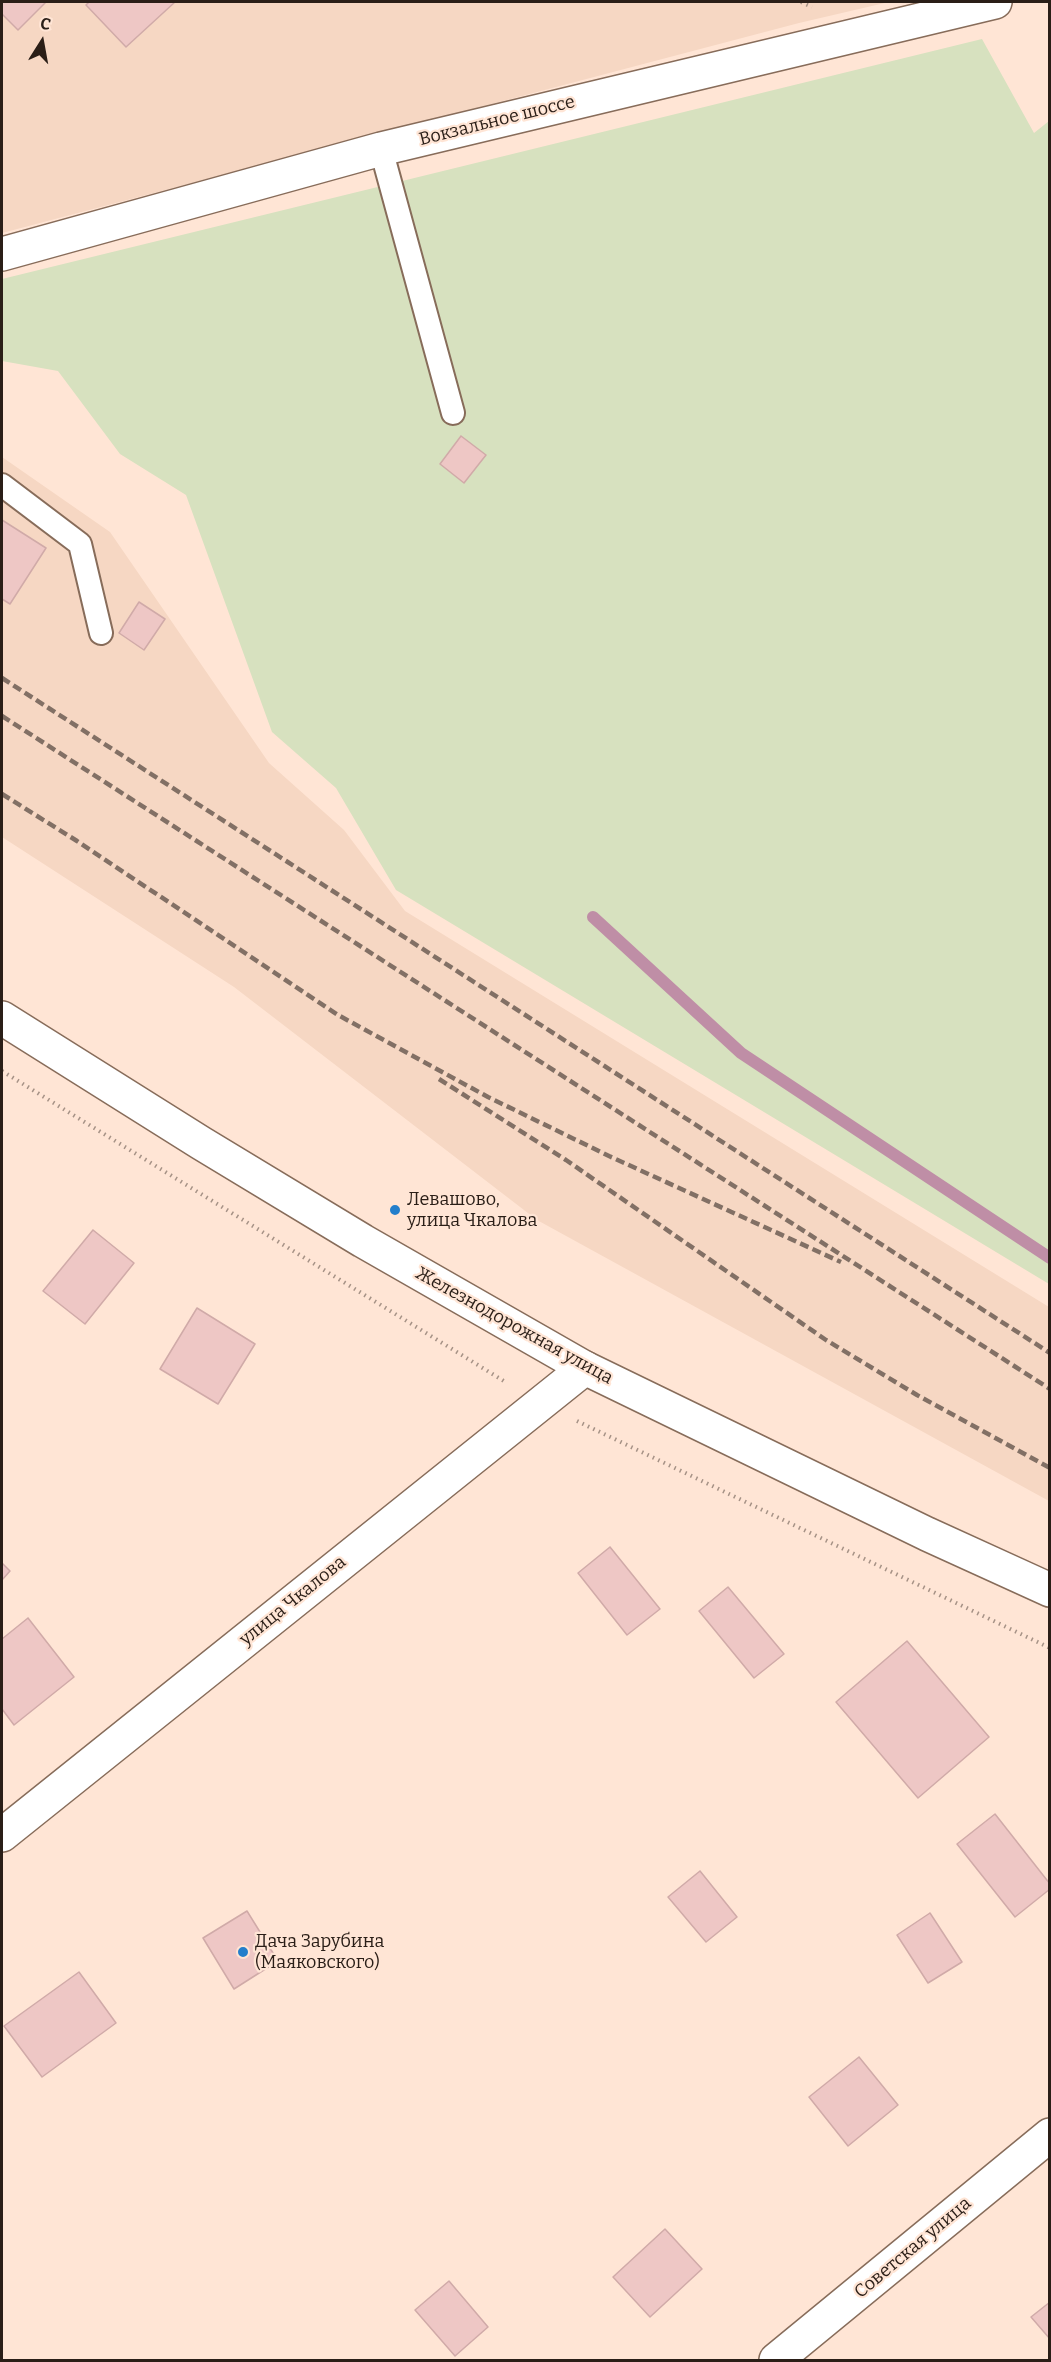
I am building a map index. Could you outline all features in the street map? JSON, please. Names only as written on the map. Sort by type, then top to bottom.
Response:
[{"type":"street","name":"Вокзальное шоссе","points":[[2,254],[381,149],[918,10],[996,2]]},
{"type":"street","name":"Железнодорожная улица","points":[[2,1018],[191,1137],[363,1241],[585,1368],[927,1534],[1050,1590]]},
{"type":"street","name":"улица Чкалова","points":[[2,1835],[585,1368]]},
{"type":"street","name":"Советская улица","points":[[776,2361],[1050,2135]]},
{"type":"lane","points":[[381,149],[453,413]]},
{"type":"lane","points":[[2,485],[80,544],[101,633]]},
{"type":"shaded area","points":[[2,2],[889,2],[799,23],[2,233]]},
{"type":"shaded area","points":[[2,457],[110,532],[269,763],[344,830],[405,911],[1049,1307],[1049,1501],[537,1220],[234,987],[2,837]]},
{"type":"green space","points":[[982,39],[1034,133],[1049,121],[1049,1284],[396,890],[336,788],[272,732],[186,495],[120,454],[58,371],[2,361],[2,279]]},
{"type":"building","points":[[2,2],[46,2],[18,30],[2,14]]},
{"type":"building","points":[[89,2],[175,2],[126,47],[86,5]]},
{"type":"building","points":[[461,436],[486,455],[464,483],[440,464]]},
{"type":"building","points":[[2,520],[46,548],[10,604],[2,599]]},
{"type":"building","points":[[139,602],[165,619],[144,650],[119,633]]},
{"type":"building","points":[[93,1230],[134,1263],[85,1324],[43,1291]]},
{"type":"building","points":[[197,1308],[255,1344],[218,1404],[160,1369]]},
{"type":"building","points":[[610,1547],[660,1609],[627,1635],[578,1573]]},
{"type":"building","points":[[2,1563],[10,1571],[2,1580]]},
{"type":"building","points":[[728,1587],[784,1654],[754,1678],[699,1611]]},
{"type":"building","points":[[28,1618],[74,1677],[14,1725],[2,1709],[2,1639]]},
{"type":"building","points":[[907,1641],[989,1737],[918,1798],[836,1702]]},
{"type":"building","points":[[995,1814],[1050,1884],[1050,1889],[1015,1917],[957,1844]]},
{"type":"building","points":[[700,1871],[737,1917],[706,1942],[668,1897]]},
{"type":"building","points":[[247,1911],[278,1961],[234,1989],[203,1938]]},
{"type":"building","points":[[930,1913],[962,1962],[928,1983],[897,1935]]},
{"type":"building","points":[[79,1972],[116,2023],[42,2077],[4,2026]]},
{"type":"building","points":[[859,2057],[898,2105],[848,2146],[809,2097]]},
{"type":"building","points":[[665,2229],[702,2269],[650,2317],[613,2277]]},
{"type":"building","points":[[449,2281],[488,2327],[455,2356],[415,2310]]},
{"type":"building","points":[[1050,2302],[1050,2339],[1031,2317]]},
{"type":"waterway","points":[[593,917],[741,1053],[1050,1258]]},
{"type":"railway","points":[[2,678],[1050,1353]]},
{"type":"railway","points":[[2,716],[1050,1389]]},
{"type":"railway","points":[[2,794],[77,841],[338,1015],[488,1097],[609,1156],[841,1262]]},
{"type":"railway","points":[[439,1079],[566,1160],[826,1340],[917,1395],[1050,1468]]},
{"type":"place","name":"Левашово, улица Чкалова","points":[[395,1210]]},
{"type":"place","name":"Дача Зарубина (Маяковского)","points":[[243,1952]]}]
